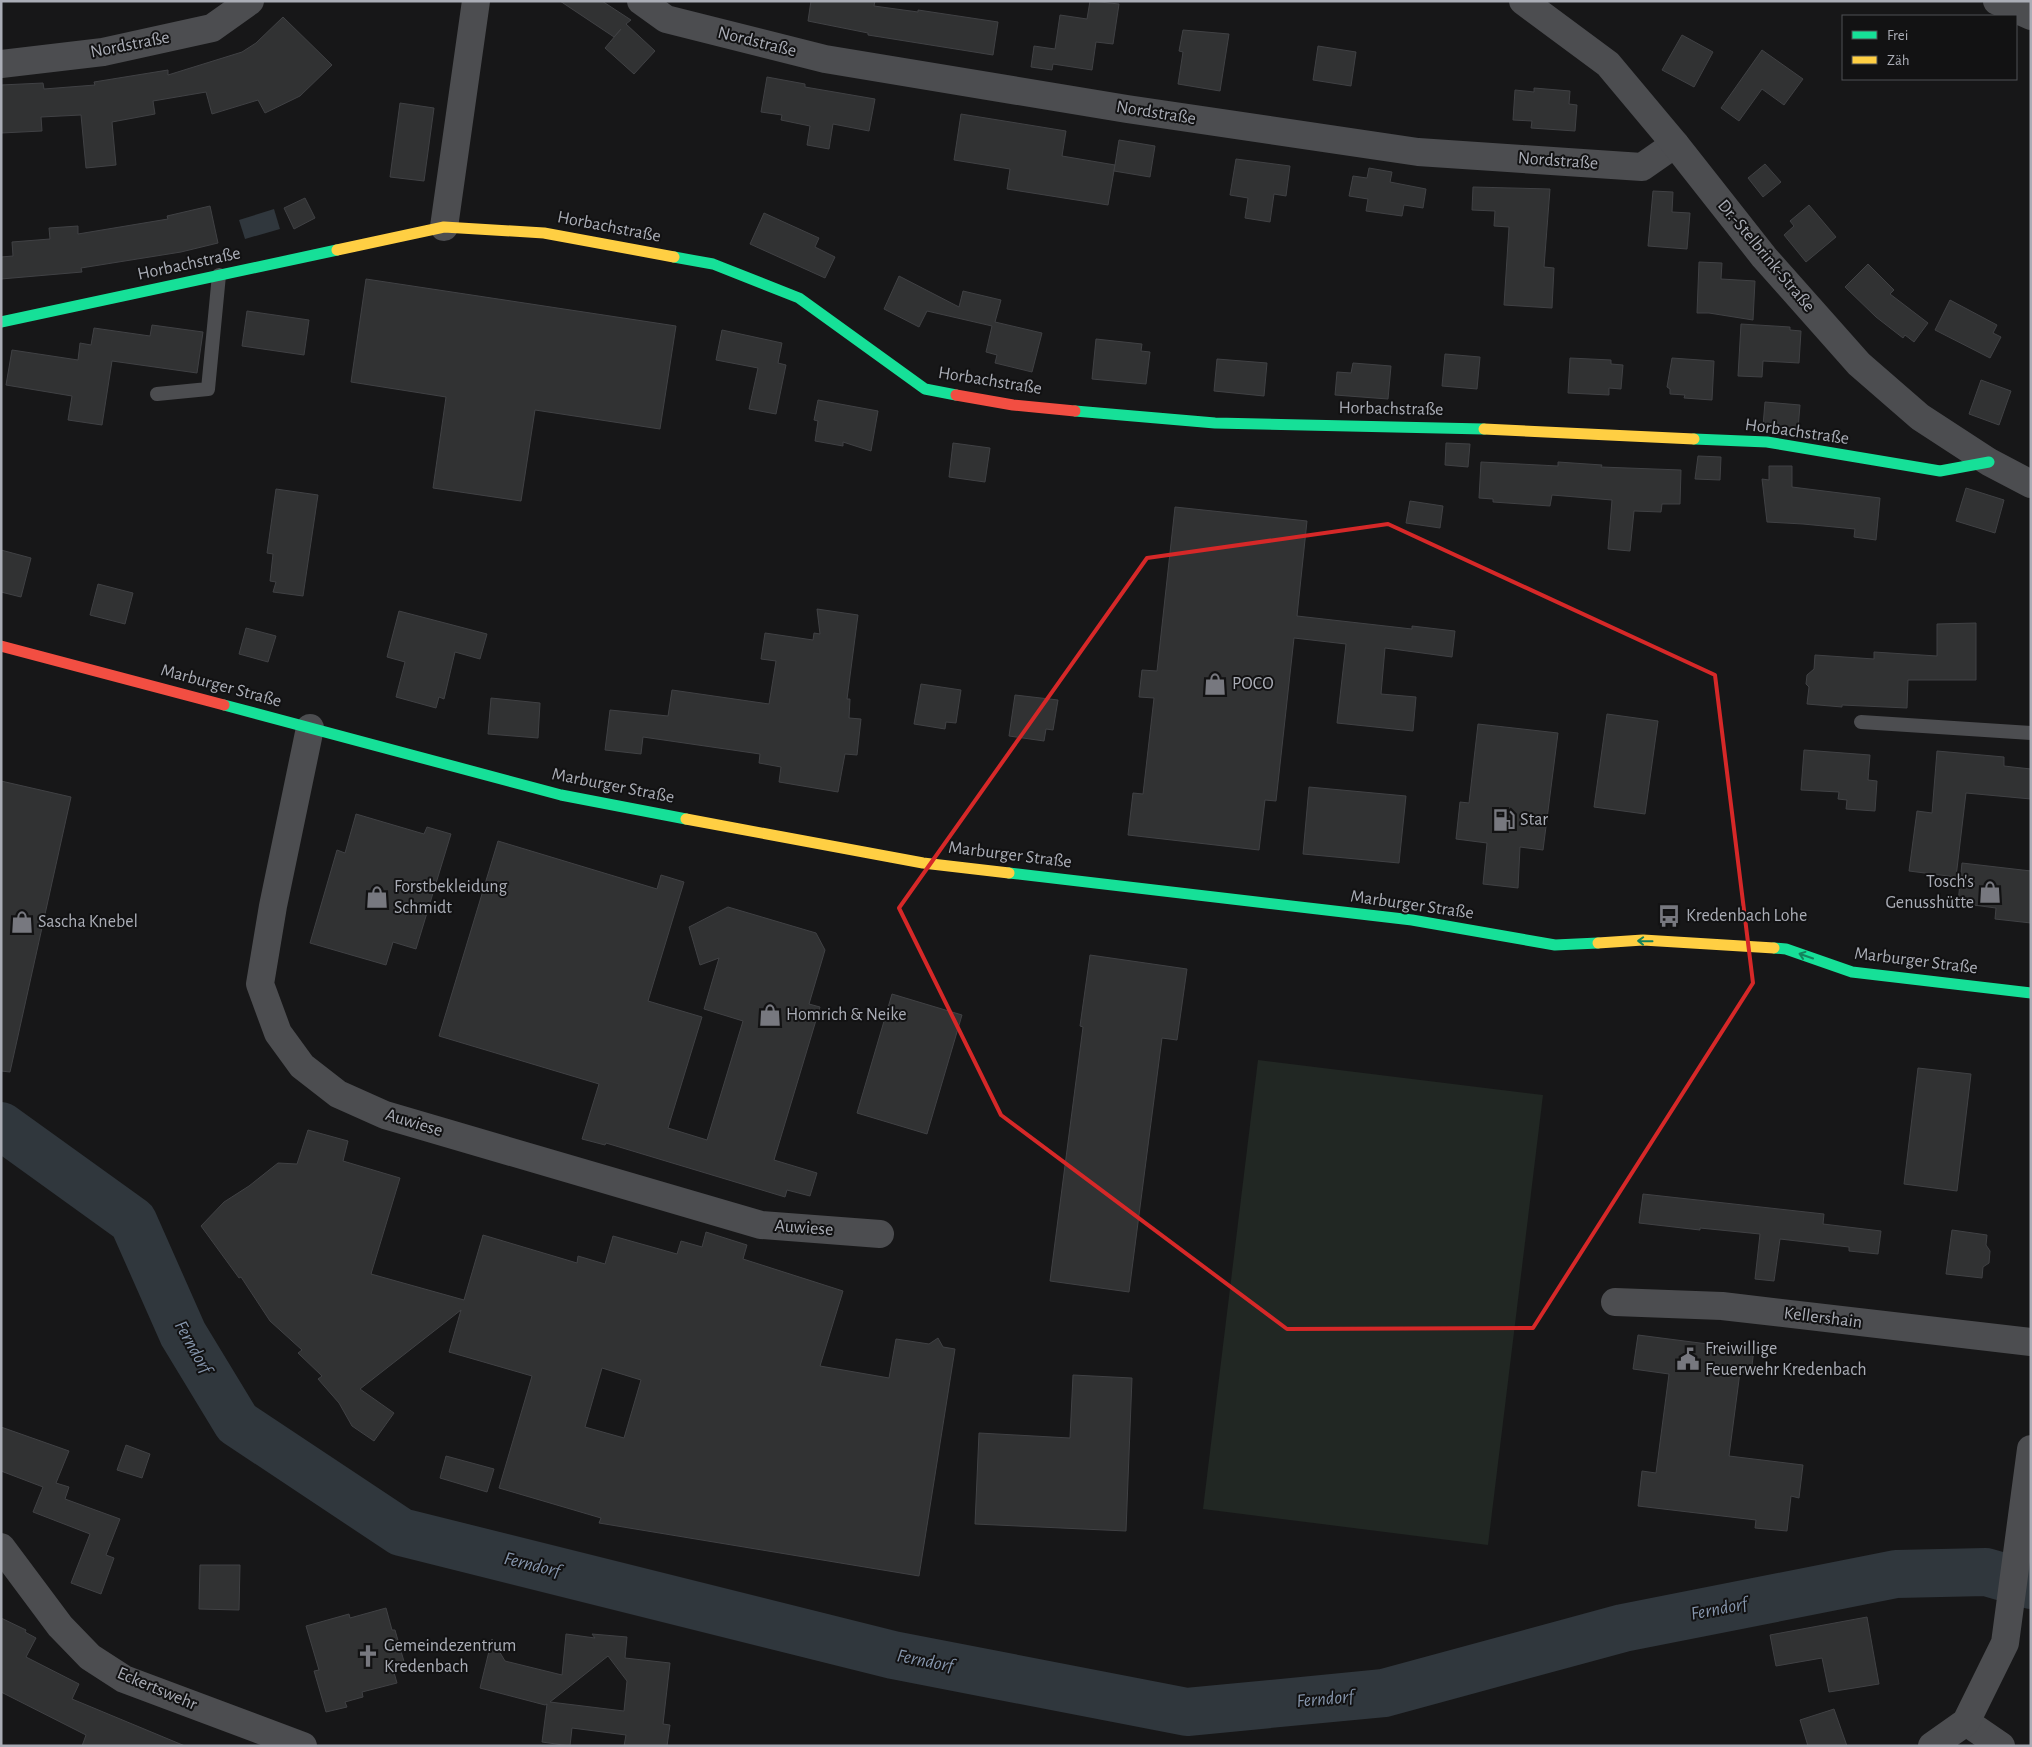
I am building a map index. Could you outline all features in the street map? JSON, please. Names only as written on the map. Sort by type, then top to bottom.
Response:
[{"type":"main road","name":"Horbachstraße","points":[[1,322],[444,227],[544,233],[712,264],[798,298],[925,389],[1013,405],[1216,423],[1471,428],[1766,442],[1940,471],[1989,462]]},
{"type":"main road","name":"Marburger Straße","points":[[1,646],[561,795],[923,863],[1412,920],[1555,945],[1643,940],[1786,949],[1852,972],[2031,993]]},
{"type":"street","name":"Nordstraße","points":[[1,64],[103,52],[212,28],[250,1]]},
{"type":"street","points":[[444,227],[476,1]]},
{"type":"street","name":"Nordstraße","points":[[641,1],[666,19],[825,59],[1127,109],[1418,152],[1642,167],[1675,144]]},
{"type":"street","name":"Dr.-Stelbrink-Straße","points":[[1524,1],[1608,64],[1675,144],[1764,257],[1859,364],[1920,417],[1989,462],[2031,484]]},
{"type":"street","points":[[1997,1],[2031,16]]},
{"type":"street","name":"Auwiese","points":[[310,728],[273,906],[260,984],[278,1034],[302,1066],[338,1094],[385,1115],[761,1225],[880,1234]]},
{"type":"street","name":"Kellershain","points":[[1615,1302],[1722,1306],[2031,1342]]},
{"type":"street","points":[[1932,1746],[1966,1722],[2005,1643],[2018,1548],[2029,1491],[2031,1449]]},
{"type":"street","name":"Eckertswehr","points":[[1,1548],[60,1626],[90,1657],[124,1679],[303,1746]]},
{"type":"street","points":[[1966,1722],[2001,1746]]},
{"type":"lane","points":[[157,394],[208,388],[219,275]]},
{"type":"lane","points":[[1861,722],[2031,733]]},
{"type":"highlighted area","points":[[1388,524],[1715,675],[1753,983],[1533,1328],[1287,1329],[1001,1115],[899,908],[1147,558]]},
{"type":"shaded area","points":[[274,209],[280,229],[245,239],[239,220]]},
{"type":"shaded area","points":[[1258,1060],[1543,1095],[1488,1545],[1203,1509]]},
{"type":"building","points":[[560,1],[602,1],[631,20],[626,24],[655,51],[634,74],[605,48],[621,29],[614,37]]},
{"type":"building","points":[[811,1],[875,1],[874,6],[918,12],[918,10],[998,22],[993,55],[868,35],[868,33],[808,21]]},
{"type":"building","points":[[1090,1],[1119,4],[1113,44],[1096,42],[1092,70],[1053,64],[1052,70],[1031,67],[1034,46],[1055,49],[1060,15],[1087,19]]},
{"type":"building","points":[[283,17],[332,65],[300,96],[265,113],[258,100],[212,114],[206,92],[153,101],[155,114],[112,122],[116,165],[86,168],[81,115],[41,117],[42,131],[1,133],[1,85],[43,83],[44,89],[95,85],[94,82],[168,70],[168,75],[242,52],[256,43]]},
{"type":"building","points":[[1183,30],[1229,34],[1220,91],[1178,84],[1183,52],[1179,51]]},
{"type":"building","points":[[1682,35],[1713,52],[1694,87],[1662,70]]},
{"type":"building","points":[[1318,46],[1356,52],[1351,86],[1313,80]]},
{"type":"building","points":[[1762,50],[1803,79],[1784,105],[1762,89],[1739,121],[1721,108]]},
{"type":"building","points":[[767,77],[805,84],[805,87],[875,99],[869,131],[833,124],[829,149],[807,145],[810,126],[781,120],[782,115],[761,112]]},
{"type":"building","points":[[1534,88],[1570,91],[1569,104],[1577,105],[1575,131],[1531,128],[1532,121],[1513,120],[1515,90],[1534,92]]},
{"type":"building","points":[[400,103],[434,108],[424,181],[390,177]]},
{"type":"building","points":[[961,114],[1066,131],[1062,156],[1115,165],[1108,205],[1007,189],[1010,169],[954,160]]},
{"type":"building","points":[[1119,140],[1155,146],[1150,177],[1114,171]]},
{"type":"building","points":[[1236,159],[1290,166],[1286,196],[1274,194],[1270,222],[1245,218],[1248,198],[1230,195]]},
{"type":"building","points":[[1765,164],[1781,182],[1763,197],[1748,178]]},
{"type":"building","points":[[1369,168],[1392,172],[1390,182],[1426,189],[1423,208],[1404,205],[1402,216],[1366,211],[1368,199],[1349,196],[1353,176],[1367,178]]},
{"type":"building","points":[[1473,187],[1550,189],[1544,267],[1554,268],[1552,308],[1504,305],[1509,227],[1494,226],[1495,211],[1472,210]]},
{"type":"building","points":[[1653,191],[1673,192],[1672,212],[1690,213],[1687,249],[1648,246]]},
{"type":"building","points":[[305,198],[315,218],[294,229],[284,208]]},
{"type":"building","points":[[1809,205],[1836,237],[1806,262],[1784,235],[1794,226],[1790,221]]},
{"type":"building","points":[[210,206],[218,243],[181,252],[81,268],[82,272],[1,279],[1,257],[13,256],[12,242],[50,239],[49,228],[78,226],[78,234],[168,219],[167,216]]},
{"type":"building","points":[[764,213],[819,238],[815,247],[835,257],[825,278],[750,244]]},
{"type":"building","points":[[1699,262],[1722,263],[1721,279],[1755,281],[1753,320],[1697,313]]},
{"type":"building","points":[[1868,264],[1894,290],[1890,294],[1928,323],[1914,342],[1905,335],[1903,338],[1876,317],[1845,287]]},
{"type":"building","points":[[899,276],[959,307],[963,291],[1001,300],[995,322],[1042,333],[1032,372],[995,363],[997,355],[986,352],[992,326],[927,311],[919,327],[884,309]]},
{"type":"building","points":[[366,279],[676,326],[660,429],[535,410],[521,501],[433,488],[446,397],[351,382]]},
{"type":"building","points":[[1950,300],[1997,325],[1993,333],[2001,337],[1990,358],[1935,330]]},
{"type":"building","points":[[247,311],[309,320],[304,355],[242,346]]},
{"type":"building","points":[[1741,324],[1790,327],[1790,330],[1801,331],[1799,363],[1763,361],[1762,377],[1738,376]]},
{"type":"building","points":[[152,325],[203,332],[197,373],[112,361],[102,425],[68,420],[72,396],[6,385],[12,350],[78,360],[80,343],[91,345],[94,328],[150,336]]},
{"type":"building","points":[[722,330],[782,343],[778,363],[786,365],[776,414],[749,409],[758,368],[716,360]]},
{"type":"building","points":[[1096,339],[1142,344],[1141,351],[1150,352],[1146,384],[1092,379]]},
{"type":"building","points":[[1445,354],[1480,357],[1477,389],[1442,386]]},
{"type":"building","points":[[1570,358],[1611,360],[1611,364],[1623,365],[1621,389],[1609,388],[1609,395],[1568,393]]},
{"type":"building","points":[[1672,358],[1714,361],[1712,400],[1684,398],[1685,395],[1670,394],[1670,389],[1667,387]]},
{"type":"building","points":[[1217,359],[1267,363],[1264,396],[1214,391]]},
{"type":"building","points":[[1353,363],[1391,366],[1388,399],[1335,395],[1337,372],[1351,373]]},
{"type":"building","points":[[1981,380],[2011,391],[1999,425],[1969,414]]},
{"type":"building","points":[[818,400],[878,411],[871,451],[843,442],[843,446],[815,441],[818,421],[814,420]]},
{"type":"building","points":[[1765,402],[1800,405],[1798,429],[1763,426]]},
{"type":"building","points":[[953,443],[990,448],[985,482],[949,477]]},
{"type":"building","points":[[1446,443],[1470,444],[1468,467],[1445,465]]},
{"type":"building","points":[[1698,456],[1721,457],[1720,480],[1695,479]]},
{"type":"building","points":[[1481,462],[1558,466],[1558,462],[1602,465],[1601,467],[1681,470],[1680,504],[1662,504],[1661,512],[1634,511],[1630,551],[1608,549],[1612,500],[1552,495],[1550,506],[1493,502],[1493,499],[1479,498]]},
{"type":"building","points":[[1769,466],[1792,466],[1792,487],[1880,498],[1876,540],[1854,537],[1855,529],[1767,522],[1762,479],[1769,480]]},
{"type":"building","points":[[1966,488],[2004,500],[1995,533],[1956,521]]},
{"type":"building","points":[[276,489],[318,495],[303,596],[273,592],[276,582],[270,581],[273,554],[267,553]]},
{"type":"building","points":[[1410,501],[1443,506],[1440,528],[1406,523]]},
{"type":"building","name":"POCO","points":[[1175,507],[1307,521],[1297,616],[1412,629],[1412,626],[1455,631],[1452,657],[1385,648],[1381,694],[1416,697],[1413,731],[1337,723],[1346,644],[1294,638],[1276,801],[1265,800],[1259,850],[1128,835],[1133,793],[1143,794],[1154,698],[1139,697],[1142,670],[1157,671]]},
{"type":"building","points":[[1,550],[31,558],[21,597],[1,592]]},
{"type":"building","points":[[98,584],[133,593],[125,624],[90,615]]},
{"type":"building","points":[[817,609],[858,615],[847,699],[850,699],[849,718],[861,719],[857,755],[845,754],[838,792],[779,782],[781,767],[759,763],[760,754],[643,737],[641,754],[605,750],[610,710],[668,716],[672,690],[769,704],[776,661],[761,659],[765,633],[813,640],[814,633],[820,634]]},
{"type":"building","points":[[399,611],[487,634],[480,659],[455,652],[444,699],[439,697],[436,708],[396,697],[405,662],[387,657]]},
{"type":"building","points":[[1976,623],[1976,680],[1908,680],[1907,708],[1842,705],[1842,707],[1807,704],[1809,687],[1806,684],[1807,675],[1814,669],[1815,655],[1874,659],[1874,652],[1937,656],[1937,624]]},
{"type":"building","points":[[246,628],[276,636],[268,662],[239,654]]},
{"type":"building","points":[[921,684],[961,690],[956,723],[946,722],[945,729],[914,724]]},
{"type":"building","points":[[1015,695],[1058,700],[1053,730],[1046,729],[1044,741],[1009,736]]},
{"type":"building","points":[[491,698],[540,703],[538,738],[488,734]]},
{"type":"building","points":[[1607,714],[1658,721],[1645,814],[1594,807]]},
{"type":"building","points":[[1478,724],[1558,733],[1543,850],[1520,847],[1518,888],[1483,884],[1487,843],[1456,839],[1460,802],[1469,803]]},
{"type":"building","points":[[1804,750],[1870,755],[1868,780],[1877,781],[1875,811],[1846,809],[1847,800],[1838,799],[1839,792],[1801,790]]},
{"type":"building","points":[[1937,751],[2004,757],[2004,766],[2031,769],[2031,799],[1966,793],[1956,877],[1909,871],[1917,811],[1932,813]]},
{"type":"building","name":"Sascha Knebel","points":[[1,781],[71,797],[10,1072],[1,1071]]},
{"type":"building","points":[[1309,787],[1406,796],[1399,863],[1303,854]]},
{"type":"building","name":"Forstbekleidung Schmidt","points":[[356,814],[424,834],[427,827],[451,834],[416,949],[393,942],[386,965],[310,943],[337,850],[345,853]]},
{"type":"building","points":[[498,841],[657,889],[661,875],[684,882],[648,1001],[702,1017],[668,1128],[707,1140],[743,1021],[704,1009],[719,958],[700,965],[689,927],[728,907],[816,933],[825,950],[809,1004],[820,1007],[774,1160],[817,1173],[810,1196],[787,1190],[785,1197],[606,1143],[605,1145],[582,1139],[599,1084],[439,1036]]},
{"type":"building","name":"Tosch's Genusshütte","points":[[1962,863],[2031,871],[2031,923],[1995,919],[1996,908],[1958,903]]},
{"type":"building","points":[[1090,955],[1187,969],[1177,1040],[1162,1038],[1129,1292],[1050,1281],[1083,1027],[1080,1026]]},
{"type":"building","points":[[892,994],[962,1015],[927,1134],[857,1113]]},
{"type":"building","points":[[1918,1068],[1971,1074],[1957,1191],[1904,1184]]},
{"type":"building","points":[[308,1130],[348,1141],[343,1161],[400,1178],[371,1274],[464,1300],[483,1235],[577,1263],[578,1256],[605,1264],[613,1236],[677,1254],[681,1241],[702,1247],[706,1232],[747,1245],[743,1259],[843,1291],[820,1366],[889,1378],[896,1339],[929,1344],[938,1338],[943,1347],[955,1349],[919,1576],[599,1523],[601,1518],[499,1488],[532,1376],[449,1352],[461,1310],[360,1389],[394,1413],[374,1441],[352,1426],[339,1403],[318,1379],[322,1376],[298,1353],[302,1350],[270,1321],[241,1277],[239,1278],[201,1226],[224,1202],[249,1186],[278,1163],[297,1164]],"holes":[[[602,1368],[641,1380],[624,1438],[585,1427]]]},
{"type":"building","points":[[1643,1194],[1824,1214],[1823,1224],[1881,1231],[1878,1254],[1849,1251],[1849,1247],[1780,1239],[1774,1281],[1755,1279],[1760,1234],[1639,1223]]},
{"type":"building","points":[[1952,1230],[1987,1235],[1986,1245],[1990,1251],[1989,1263],[1983,1267],[1982,1278],[1946,1274]]},
{"type":"building","points":[[1638,1335],[1754,1350],[1751,1373],[1740,1372],[1729,1456],[1803,1465],[1799,1498],[1791,1496],[1787,1531],[1755,1528],[1756,1520],[1638,1506],[1642,1471],[1656,1473],[1669,1374],[1633,1369]]},
{"type":"building","points":[[1073,1375],[1132,1378],[1126,1531],[975,1524],[979,1433],[1070,1438]]},
{"type":"building","points":[[1,1427],[69,1451],[56,1483],[69,1487],[65,1499],[120,1519],[106,1555],[114,1558],[101,1594],[71,1583],[90,1534],[33,1512],[43,1487],[1,1471]]},
{"type":"building","points":[[126,1445],[150,1454],[142,1478],[117,1470]]},
{"type":"building","points":[[446,1456],[494,1469],[487,1492],[440,1478]]},
{"type":"building","points":[[200,1565],[240,1565],[239,1610],[199,1609]]},
{"type":"building","name":"Gemeindezentrum Kredenbach","points":[[386,1608],[392,1630],[395,1630],[405,1665],[393,1669],[397,1683],[362,1692],[363,1697],[345,1702],[347,1707],[326,1712],[314,1671],[319,1670],[306,1626],[349,1614],[350,1618]]},
{"type":"building","points":[[1867,1617],[1879,1684],[1829,1692],[1822,1658],[1776,1666],[1770,1635]]},
{"type":"building","points":[[1,1618],[26,1630],[25,1632],[36,1638],[26,1657],[79,1684],[72,1699],[185,1746],[82,1746],[86,1735],[1,1692]]},
{"type":"building","points":[[566,1634],[595,1638],[592,1634],[627,1637],[625,1658],[670,1663],[663,1724],[670,1725],[667,1746],[624,1746],[626,1735],[572,1728],[570,1746],[542,1742],[547,1704],[480,1688],[492,1639],[505,1661],[562,1675]],"holes":[[[608,1656],[627,1681],[624,1711],[550,1702]]]},
{"type":"building","points":[[1834,1709],[1847,1746],[1808,1746],[1800,1720]]},
{"type":"waterway","name":"Ferndorf","points":[[1,1126],[133,1221],[183,1334],[237,1423],[401,1532],[893,1655],[1187,1712],[1384,1693],[1623,1628],[1896,1574],[1986,1572],[2031,1585]]},
{"type":"traffic: fast","points":[[1,322],[337,250]]},
{"type":"traffic: fast","points":[[674,257],[713,264],[799,298],[925,389],[956,395]]},
{"type":"traffic: fast","points":[[1075,411],[1215,423],[1484,429]]},
{"type":"traffic: fast","points":[[1694,439],[1767,442],[1940,471],[1989,462]]},
{"type":"traffic: fast","points":[[224,705],[561,795],[686,819]]},
{"type":"traffic: fast","points":[[1009,873],[1412,920],[1555,945],[1598,943]]},
{"type":"traffic: fast","points":[[1774,948],[1786,949],[1852,972],[2031,993]]},
{"type":"traffic: slow","points":[[337,250],[444,227],[544,233],[674,257]]},
{"type":"traffic: slow","points":[[1484,429],[1694,439]]},
{"type":"traffic: slow","points":[[686,819],[923,863],[1009,873]]},
{"type":"traffic: slow","points":[[1598,943],[1643,940],[1774,948]]},
{"type":"traffic: jam","points":[[956,395],[1013,405],[1075,411]]},
{"type":"traffic: jam","points":[[1,646],[224,705]]},
{"type":"place","name":"POCO","points":[[1215,684]]},
{"type":"place","name":"Star","points":[[1504,820]]},
{"type":"place","name":"Tosch's Genusshütte","points":[[1990,892]]},
{"type":"place","name":"Forstbekleidung Schmidt","points":[[377,897]]},
{"type":"place","name":"Kredenbach Lohe","points":[[1669,916]]},
{"type":"place","name":"Sascha Knebel","points":[[22,922]]},
{"type":"place","name":"Homrich & Neike","points":[[770,1015]]},
{"type":"place","name":"Freiwillige Feuerwehr Kredenbach","points":[[1688,1359]]},
{"type":"place","name":"Gemeindezentrum Kredenbach","points":[[368,1656]]}]
